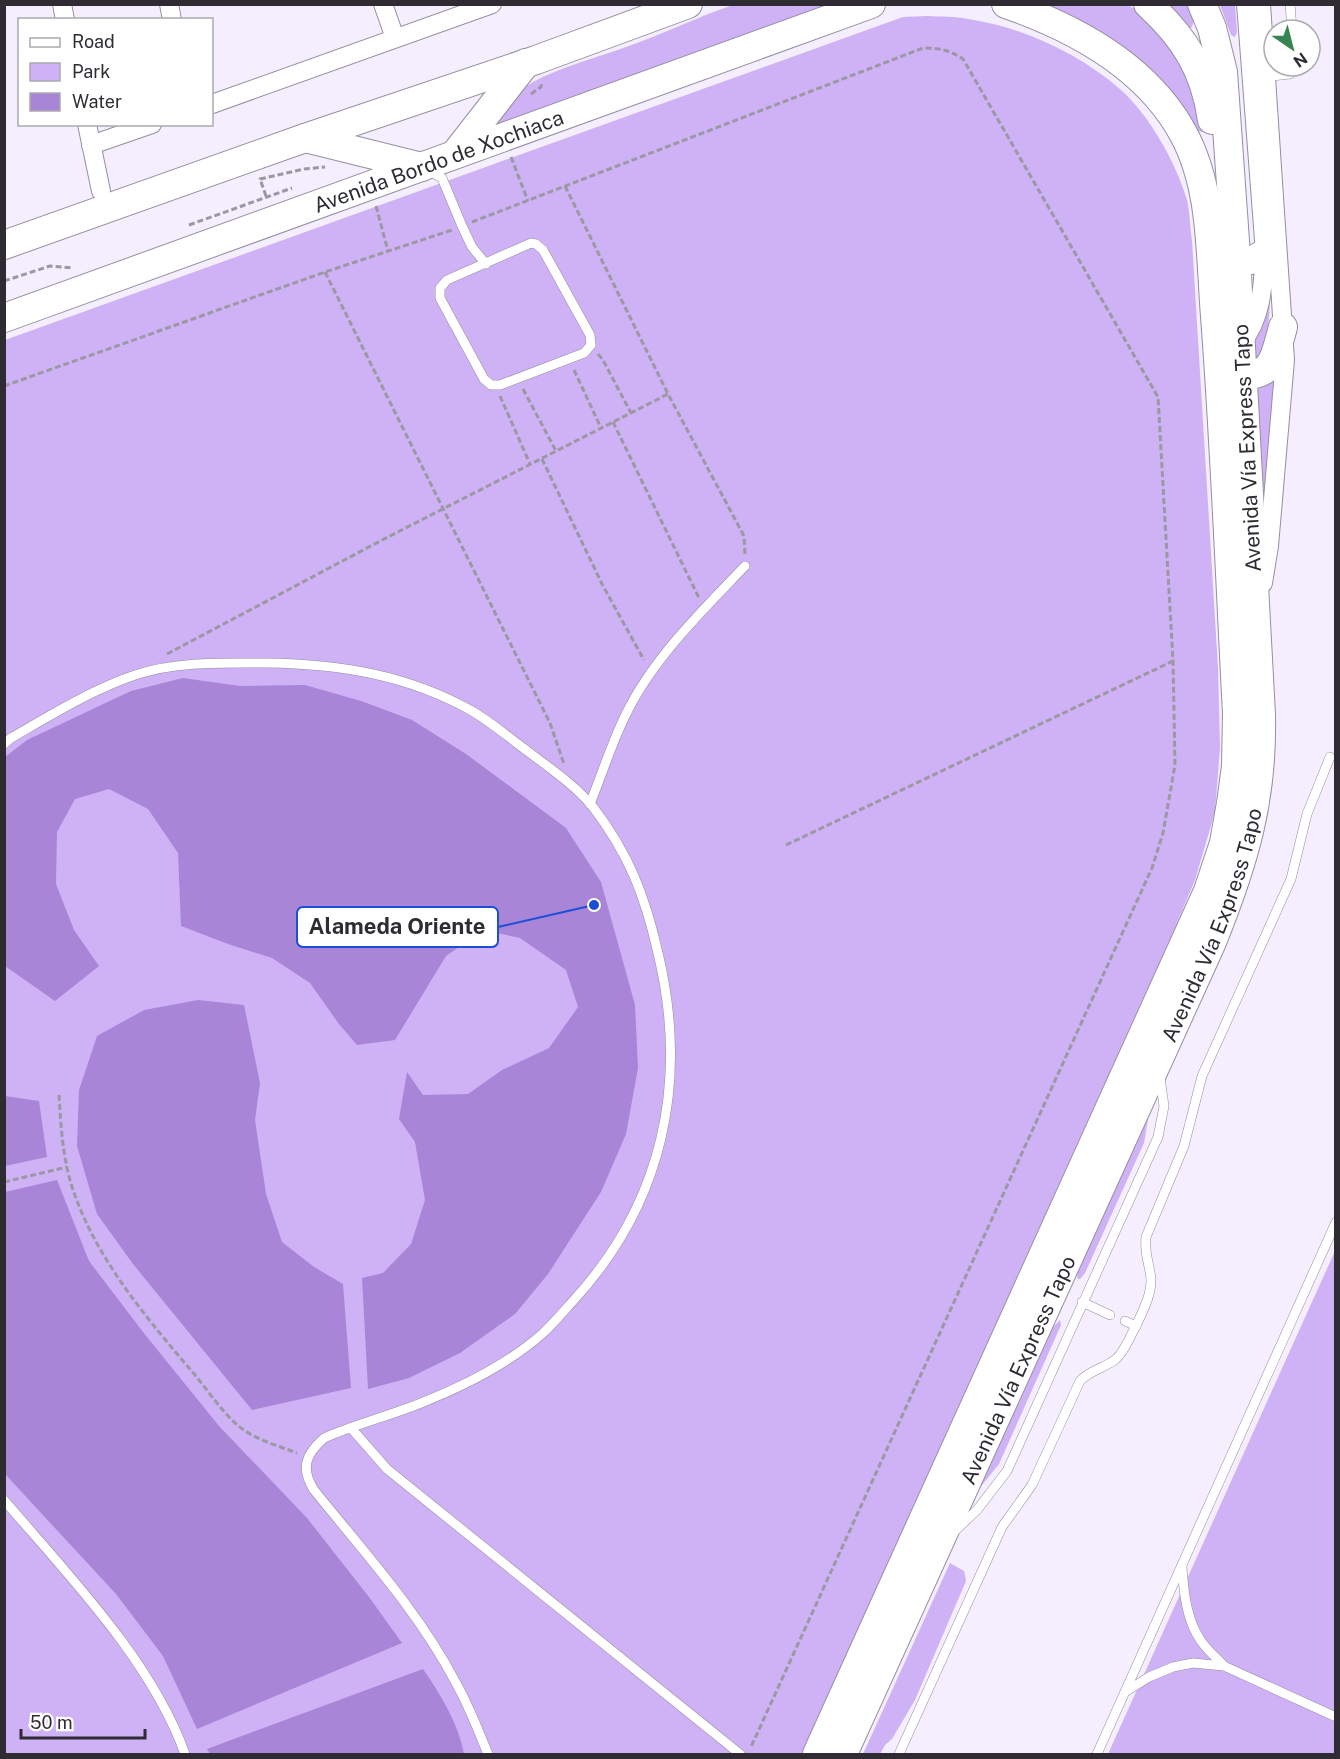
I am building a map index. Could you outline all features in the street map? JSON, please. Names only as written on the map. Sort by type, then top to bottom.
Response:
[{"type":"main road","points":[[4,245],[305,138],[526,63],[688,4]]},
{"type":"main road","name":"Avenida Bordo de Xochiaca","points":[[4,318],[440,166],[871,4]]},
{"type":"main road","points":[[1006,4],[1047,20],[1090,42],[1145,83],[1166,106],[1185,136],[1198,168],[1206,197]]},
{"type":"main road","points":[[1148,4],[1174,29],[1199,70],[1211,112],[1212,143],[1206,197]]},
{"type":"main road","points":[[1184,42],[1207,16]]},
{"type":"main road","name":"Avenida Vía Express Tapo","points":[[1207,16],[1222,72],[1236,255],[1229,344]]},
{"type":"main road","points":[[305,138],[440,166],[526,63]]},
{"type":"main road","name":"Avenida Vía Express Tapo","points":[[843,1755],[1158,1062],[1231,894],[1251,827],[1262,740],[1257,623],[1229,344],[1206,197]]},
{"type":"main road","points":[[1236,255],[1247,261],[1256,259],[1265,253]]},
{"type":"main road","points":[[1231,376],[1257,375],[1271,366],[1283,327]]},
{"type":"main road","name":"Avenida Vía Express Tapo","points":[[817,1755],[1208,891],[1224,843],[1236,766],[1237,714],[1231,376]]},
{"type":"street","points":[[384,4],[395,38]]},
{"type":"street","points":[[213,104],[492,4]]},
{"type":"street","points":[[1246,4],[1258,77],[1285,360],[1269,546],[1257,623]]},
{"type":"street","points":[[1229,344],[1250,333],[1263,289],[1265,253],[1258,77],[1261,4]]},
{"type":"street","points":[[87,126],[101,191]]},
{"type":"street","points":[[91,145],[146,126]]},
{"type":"lane","points":[[1258,77],[1262,77]]},
{"type":"lane","points":[[440,166],[462,226],[472,247],[486,264]]},
{"type":"lane","points":[[527,244],[540,246],[590,335],[591,345],[584,352],[496,386],[487,383],[439,293],[442,283],[486,264],[527,244]]},
{"type":"lane","points":[[590,804],[626,713],[651,672],[704,609],[745,566]]},
{"type":"lane","points":[[4,744],[101,689],[138,674],[187,665],[311,664],[402,680],[476,713],[538,759],[590,804],[623,851],[648,909],[664,976],[671,1032],[671,1081],[660,1149],[642,1198],[619,1243],[594,1279],[543,1334],[493,1369],[423,1402],[324,1438],[314,1447],[308,1457],[306,1470],[308,1480],[429,1637],[456,1683],[488,1755]]},
{"type":"lane","points":[[899,1755],[1002,1527],[1032,1485],[1080,1381],[1087,1373],[1119,1357],[1150,1294],[1151,1279],[1144,1251],[1146,1237],[1185,1146],[1202,1076],[1291,879],[1307,813],[1330,756]]},
{"type":"lane","points":[[938,1545],[977,1510],[1007,1471],[1158,1137],[1164,1106],[1158,1062]]},
{"type":"lane","points":[[1097,1755],[1335,1222]]},
{"type":"lane","points":[[1082,1302],[1110,1315]]},
{"type":"lane","points":[[1125,1321],[1136,1326]]},
{"type":"lane","points":[[351,1428],[387,1469],[740,1755]]},
{"type":"lane","points":[[4,1500],[102,1616],[144,1674],[178,1734],[185,1755]]},
{"type":"lane","points":[[1182,1563],[1184,1599],[1192,1623],[1201,1641],[1224,1666]]},
{"type":"lane","points":[[1124,1694],[1149,1677],[1173,1667],[1193,1664],[1224,1666],[1335,1717]]},
{"type":"path","points":[[4,386],[462,226],[924,48],[938,48],[953,52],[963,59],[1158,397],[1173,661],[1175,765],[1163,833],[1152,868],[748,1755]]},
{"type":"path","points":[[266,196],[260,179],[303,169],[332,166]]},
{"type":"path","points":[[188,226],[297,186]]},
{"type":"path","points":[[565,186],[668,394],[744,536],[745,566]]},
{"type":"path","points":[[4,281],[50,266],[76,268]]},
{"type":"path","points":[[325,272],[550,723],[570,786]]},
{"type":"path","points":[[591,345],[603,360],[631,413]]},
{"type":"path","points":[[568,358],[601,428]]},
{"type":"path","points":[[517,378],[556,451]]},
{"type":"path","points":[[496,386],[530,464]]},
{"type":"path","points":[[153,671],[160,658],[171,651],[668,394]]},
{"type":"path","points":[[613,422],[704,609]]},
{"type":"path","points":[[542,459],[603,586],[651,672]]},
{"type":"path","points":[[786,845],[1173,661]]},
{"type":"path","points":[[59,1095],[61,1134],[75,1197],[91,1231],[115,1272],[156,1329],[236,1424],[254,1437],[308,1457]]},
{"type":"path","points":[[4,1182],[67,1167]]},
{"type":"green space","points":[[733,5],[841,5],[493,127],[510,101],[524,88],[545,76]]},
{"type":"green space","points":[[1050,5],[1128,5],[1147,17],[1187,62],[1206,128],[1203,132],[1197,131],[1131,53],[1098,30]]},
{"type":"green space","points":[[1163,5],[1187,5],[1194,19],[1191,28],[1186,29]]},
{"type":"green space","points":[[1220,5],[1235,5],[1237,32],[1235,37],[1231,35]]},
{"type":"green space","points":[[903,17],[963,18],[1009,28],[1050,44],[1088,65],[1121,90],[1142,113],[1161,141],[1176,171],[1187,200],[1192,241],[1218,668],[1220,748],[1215,811],[1195,880],[801,1754],[5,1754],[5,340]]},
{"type":"green space","points":[[1271,287],[1267,345],[1257,363],[1249,353]]},
{"type":"green space","points":[[1276,374],[1267,484],[1262,489],[1253,386]]},
{"type":"green space","points":[[1149,1113],[1144,1143],[1085,1273],[1078,1279],[1083,1244]]},
{"type":"green space","points":[[1335,1251],[1335,1754],[1108,1754]]},
{"type":"green space","points":[[1060,1320],[1061,1325],[999,1464],[978,1490],[1046,1334]]},
{"type":"green space","points":[[950,1563],[964,1571],[966,1581],[915,1700],[892,1739],[880,1754],[863,1754]]},
{"type":"water","points":[[183,678],[240,686],[305,685],[361,701],[412,720],[466,754],[566,828],[601,882],[635,1005],[638,1068],[626,1134],[601,1192],[548,1274],[515,1314],[460,1353],[409,1378],[368,1389],[362,1278],[383,1273],[411,1244],[425,1200],[415,1142],[399,1119],[407,1072],[423,1095],[468,1094],[502,1070],[549,1048],[578,1007],[566,970],[520,938],[483,930],[446,956],[395,1040],[357,1045],[310,983],[272,958],[181,926],[178,853],[148,809],[109,789],[75,799],[57,832],[56,884],[74,930],[99,966],[55,1001],[5,966],[5,757],[27,740],[131,691]]},
{"type":"water","points":[[198,1000],[244,1005],[260,1083],[255,1120],[266,1194],[282,1242],[314,1267],[343,1284],[351,1388],[252,1410],[133,1264],[97,1214],[77,1146],[79,1090],[97,1036],[144,1010]]},
{"type":"water","points":[[5,1096],[39,1101],[47,1157],[5,1166]]},
{"type":"water","points":[[57,1180],[89,1261],[219,1426],[307,1518],[402,1643],[197,1729],[163,1656],[116,1594],[5,1474],[5,1192]]},
{"type":"water","points":[[423,1669],[448,1710],[458,1731],[464,1754],[210,1754],[207,1749]]},
{"type":"place","name":"Alameda Oriente","points":[[594,905]]}]
